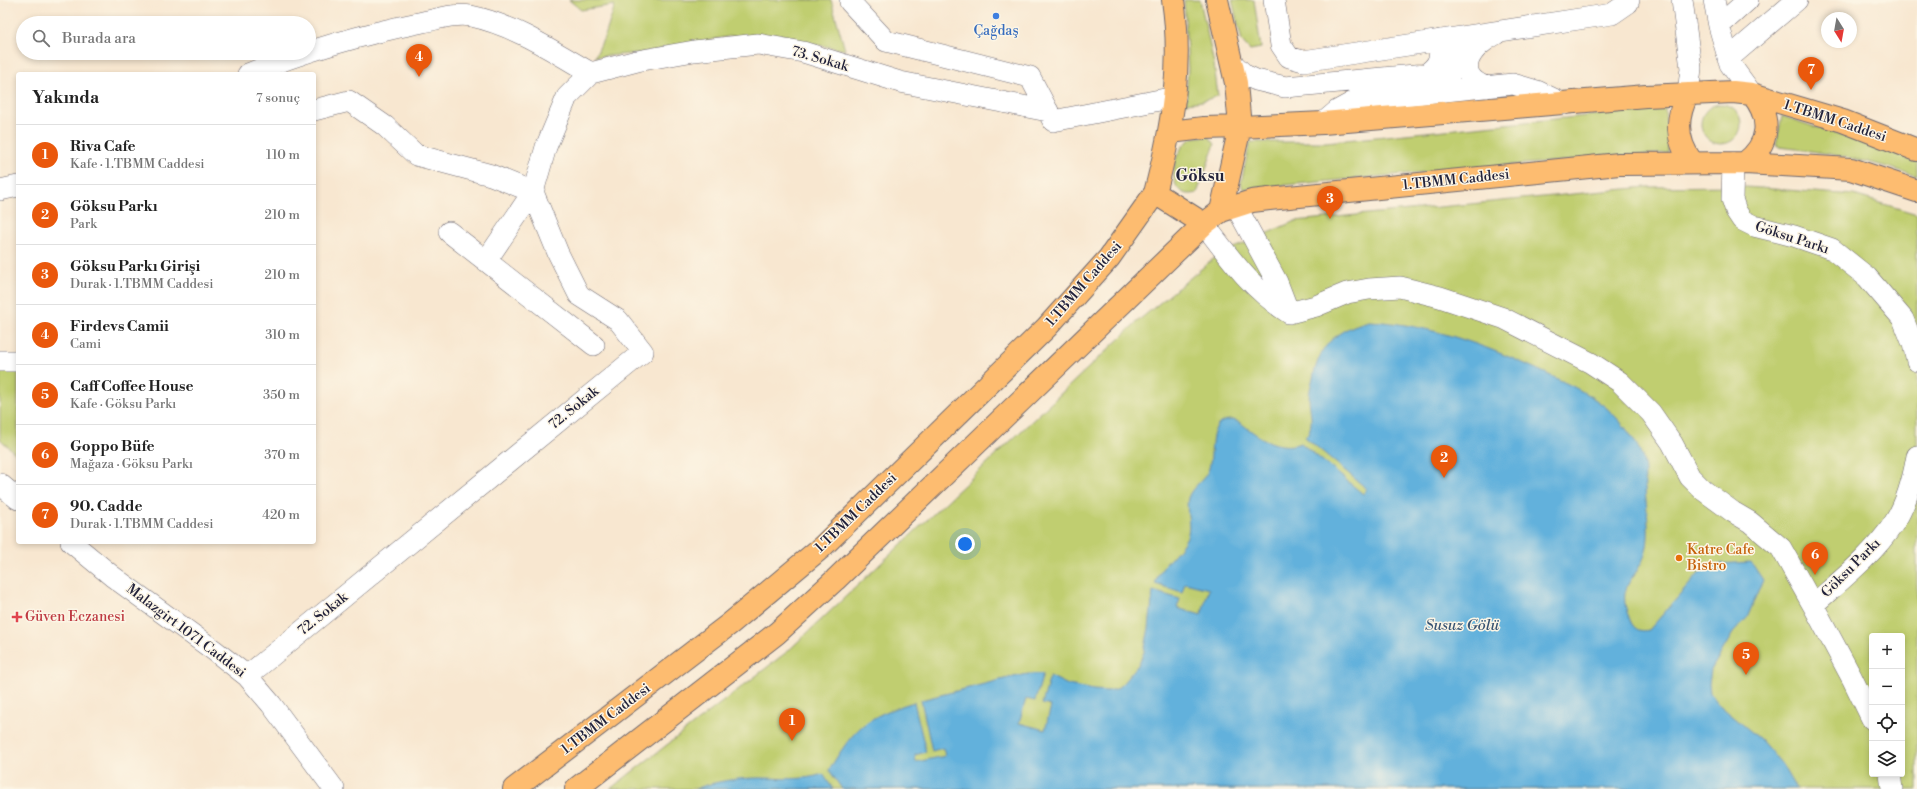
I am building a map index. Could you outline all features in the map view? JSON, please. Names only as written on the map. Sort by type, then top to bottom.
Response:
[{"type":"main road","points":[[1173,0],[1177,54],[1175,97],[1170,132],[1155,193],[1220,214]]},
{"type":"main road","points":[[576,789],[777,633],[835,580],[1220,214],[1240,127],[1239,104],[1232,63],[1217,0]]},
{"type":"main road","points":[[1170,132],[1204,128],[1323,123],[1722,91],[1752,94],[1763,111],[1766,130],[1759,149],[1753,157],[1739,163]]},
{"type":"main road","points":[[1688,94],[1679,114],[1678,125],[1682,145],[1692,162],[1851,169],[1917,191]]},
{"type":"main road","name":"1.TBMM Caddesi","points":[[1752,94],[1843,121],[1917,150]]},
{"type":"main road","name":"1.TBMM Caddesi","points":[[1220,214],[1263,200],[1612,165],[1692,162]]},
{"type":"main road","name":"1.TBMM Caddesi","points":[[514,789],[731,623],[822,547],[1047,327],[1109,258],[1155,193]]},
{"type":"street","points":[[850,0],[850,2],[886,41],[1030,77],[1053,121],[1175,97]]},
{"type":"street","points":[[1274,0],[1281,45],[1289,57],[1303,61],[1612,14],[1628,3],[1629,0]]},
{"type":"street","points":[[1682,0],[1691,68],[1688,94]]},
{"type":"street","points":[[1714,0],[1728,59],[1735,72],[1752,94]]},
{"type":"street","points":[[1719,26],[1748,0]]},
{"type":"street","points":[[1728,59],[1797,0]]},
{"type":"street","points":[[316,51],[389,29],[456,15],[469,16],[502,25],[561,55],[590,73],[567,98],[546,147],[533,192],[486,261]]},
{"type":"street","points":[[1486,87],[1473,80],[1468,72],[1469,58],[1472,51],[1483,41],[1500,31]]},
{"type":"street","points":[[1438,92],[1450,78],[1459,44],[1464,37]]},
{"type":"street","points":[[1232,63],[1245,75],[1256,80],[1285,87],[1426,74],[1434,69],[1439,59],[1440,40]]},
{"type":"street","name":"73. Sokak","points":[[590,73],[637,61],[694,51],[758,44],[803,52],[900,82],[1048,111]]},
{"type":"street","points":[[253,72],[286,60]]},
{"type":"street","points":[[1323,123],[1337,111],[1357,100],[1513,84],[1537,91],[1564,104]]},
{"type":"street","points":[[316,109],[349,101],[385,126],[416,155],[491,175],[533,192]]},
{"type":"street","name":"Göksu Parkı","points":[[1739,163],[1732,199],[1736,211],[1742,220],[1754,226],[1794,236],[1832,249],[1867,277],[1903,320],[1913,344],[1917,361]]},
{"type":"street","points":[[0,190],[16,186]]},
{"type":"street","name":"72. Sokak","points":[[247,676],[642,352],[618,320],[578,295],[558,253],[533,192]]},
{"type":"street","points":[[1220,214],[1246,279],[1269,301],[1289,313]]},
{"type":"street","points":[[1220,214],[1277,282],[1289,313]]},
{"type":"street","points":[[449,232],[594,345]]},
{"type":"street","name":"Göksu Parkı","points":[[1289,313],[1316,306],[1347,293],[1369,289],[1400,287],[1440,296],[1503,318],[1591,363],[1620,382],[1651,413],[1672,443],[1690,477],[1703,490],[1733,512],[1755,525],[1781,548],[1813,605],[1861,562],[1895,522],[1911,485],[1917,456]]},
{"type":"street","points":[[0,361],[16,361]]},
{"type":"street","points":[[0,484],[16,497]]},
{"type":"street","name":"Malazgirt 1071 Caddesi","points":[[73,544],[112,576],[247,676],[271,704],[334,789]]},
{"type":"street","points":[[1813,605],[1869,713]]},
{"type":"street","points":[[1890,777],[1892,789]]},
{"type":"green space","points":[[569,0],[831,0],[845,50],[824,46],[732,36],[641,53],[595,57],[606,33],[615,5],[581,10]]},
{"type":"green space","points":[[1184,0],[1200,0],[1214,64],[1218,96],[1203,101],[1186,103],[1188,69]]},
{"type":"green space","points":[[1232,0],[1254,0],[1261,48],[1250,50],[1242,41]]},
{"type":"green space","points":[[1725,104],[1732,107],[1738,113],[1741,124],[1740,132],[1732,141],[1725,144],[1717,144],[1710,141],[1702,132],[1701,120],[1704,113],[1713,105]]},
{"type":"green space","points":[[1665,108],[1668,153],[1458,169],[1243,189],[1241,183],[1250,142],[1326,142]]},
{"type":"green space","points":[[1782,116],[1917,161],[1917,176],[1849,158],[1779,147],[1776,145]]},
{"type":"green space","points":[[1209,137],[1215,144],[1197,193],[1186,194],[1179,190],[1175,182],[1175,163],[1179,152],[1185,144],[1193,138]]},
{"type":"green space","points":[[1732,186],[1854,195],[1917,214],[1917,789],[610,789],[788,651],[1139,320],[1218,255],[1295,221],[1646,187]]},
{"type":"green space","points":[[0,370],[16,370],[16,454],[0,439]]},
{"type":"water","name":"Susuz Gölü","points":[[1369,321],[1392,323],[1438,332],[1505,355],[1569,384],[1596,400],[1616,417],[1628,431],[1638,447],[1642,455],[1645,469],[1648,528],[1646,551],[1638,569],[1629,582],[1625,597],[1630,620],[1633,626],[1638,630],[1649,630],[1702,570],[1716,564],[1751,562],[1763,580],[1747,618],[1733,633],[1711,670],[1709,684],[1710,694],[1717,703],[1760,739],[1781,763],[1796,789],[842,789],[829,770],[846,743],[854,734],[872,719],[884,713],[914,702],[926,752],[915,755],[916,762],[945,756],[943,748],[932,751],[921,700],[1008,678],[1028,674],[1043,674],[1035,701],[1026,699],[1019,723],[1045,730],[1051,706],[1042,704],[1050,676],[1068,685],[1108,691],[1116,689],[1122,684],[1138,665],[1144,652],[1149,628],[1153,591],[1180,599],[1177,608],[1201,615],[1209,589],[1185,583],[1182,592],[1155,584],[1157,577],[1165,565],[1187,537],[1189,527],[1187,508],[1188,498],[1192,490],[1208,471],[1214,431],[1218,425],[1224,421],[1237,421],[1261,438],[1281,445],[1294,445],[1301,443],[1363,494],[1367,489],[1305,437],[1311,424],[1309,399],[1310,391],[1320,356],[1331,340],[1339,334],[1347,329]]},
{"type":"water","points":[[823,774],[833,789],[695,789],[735,779],[807,778]]},
{"type":"place","name":"Çağdaş","points":[[996,16]]},
{"type":"place","name":"Firdevs Camii","points":[[419,77]]},
{"type":"place","name":"90. Cadde","points":[[1811,90]]},
{"type":"place","name":"Göksu Parkı Girişi","points":[[1330,219]]},
{"type":"place","name":"Göksu Parkı","points":[[1444,478]]},
{"type":"place","name":"Katre Cafe Bistro","points":[[1679,558]]},
{"type":"place","name":"Goppo Büfe","points":[[1815,575]]},
{"type":"place","name":"Güven Eczanesi","points":[[17,617]]},
{"type":"place","name":"Caff Coffee House","points":[[1746,675]]},
{"type":"place","name":"Riva Cafe","points":[[792,741]]},
{"type":"district","name":"Göksu","points":[[1200,176]]}]
